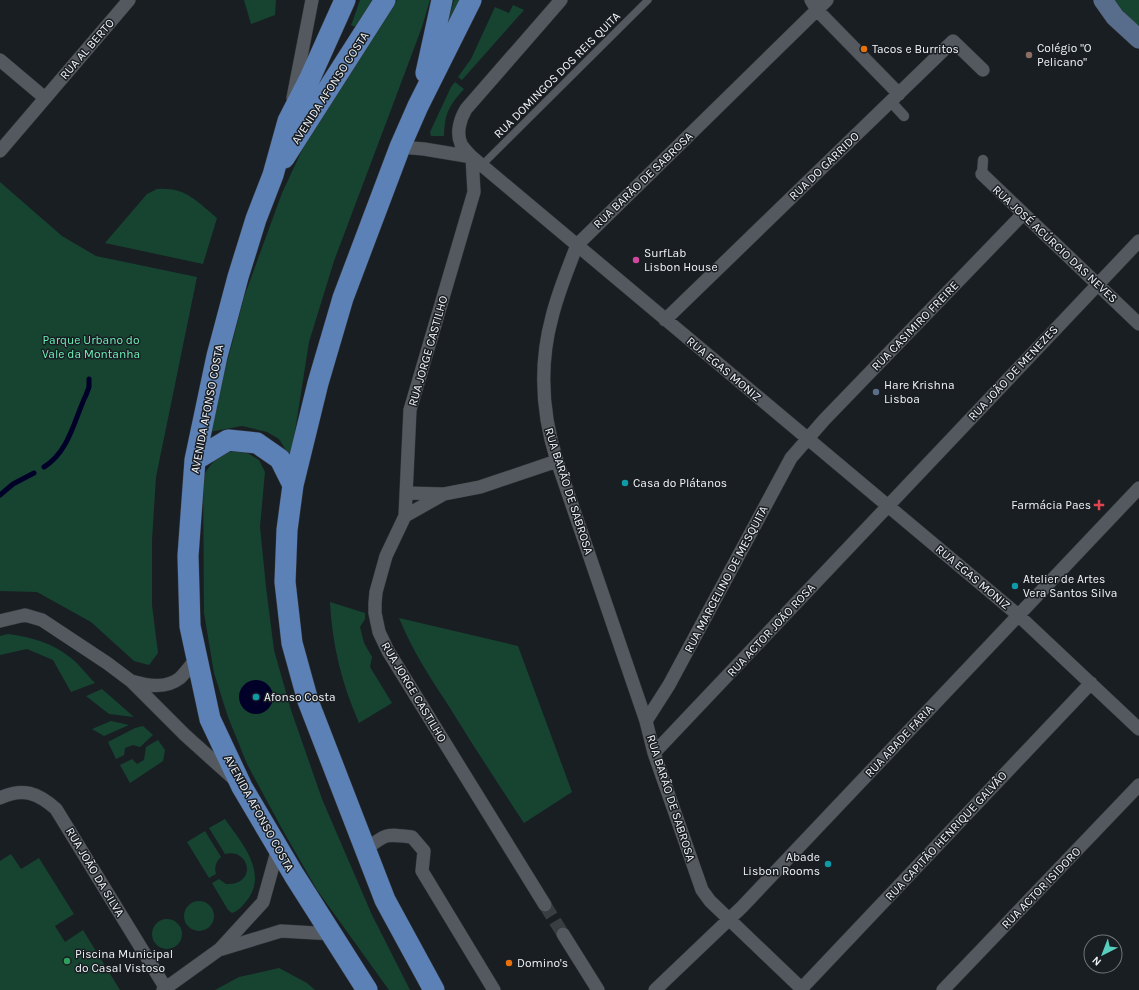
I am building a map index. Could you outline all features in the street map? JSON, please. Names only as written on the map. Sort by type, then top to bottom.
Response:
[{"type":"main road","name":"AVENIDA AFONSO COSTA","points":[[345,0],[313,71],[288,121],[273,175],[256,219],[238,277],[217,356],[194,460],[188,556],[190,626],[210,719],[242,787],[278,848],[367,990]]},
{"type":"main road","name":"AVENIDA AFONSO COSTA","points":[[273,175],[385,0]]},
{"type":"main road","points":[[418,106],[442,0]]},
{"type":"main road","points":[[434,990],[385,900],[308,701],[292,643],[285,582],[287,530],[293,485],[318,383],[343,298],[400,147],[418,106],[471,0]]},
{"type":"main road","points":[[1103,0],[1115,17],[1139,39]]},
{"type":"main road","points":[[194,460],[228,440],[257,443],[280,459],[293,485]]},
{"type":"street","name":"RUA AL BERTO","points":[[0,151],[129,0]]},
{"type":"street","points":[[288,121],[312,0]]},
{"type":"street","name":"RUA EGAS MONIZ","points":[[561,0],[466,109],[459,124],[459,138],[472,157],[1018,615],[1139,729]]},
{"type":"street","name":"RUA BARÃO DE SABROSA","points":[[803,989],[710,901],[702,890],[654,753],[646,721],[557,461],[548,429],[543,384],[547,339],[552,317],[566,272],[577,245],[814,5],[827,0]]},
{"type":"street","points":[[814,5],[895,98],[904,116]]},
{"type":"street","name":"RUA DO GARRIDO","points":[[666,320],[954,41],[983,70]]},
{"type":"street","points":[[0,60],[45,98]]},
{"type":"street","points":[[400,147],[424,149],[472,157]]},
{"type":"street","name":"RUA JORGE CASTILHO","points":[[472,157],[474,192],[410,410],[405,516],[386,556],[376,592],[375,613],[379,632],[388,651],[545,904]]},
{"type":"street","name":"RUA JOSÉ ACÚRCIO DAS NEVES","points":[[983,160],[982,174],[1139,324]]},
{"type":"street","name":"RUA CASIMIRO FREIRE","points":[[808,439],[824,420],[1023,214]]},
{"type":"street","name":"RUA JOÃO DE MENEZES","points":[[888,506],[1139,241]]},
{"type":"street","name":"RUA MARCELINO DE MESQUITA","points":[[646,721],[672,680],[791,458],[808,439]]},
{"type":"street","points":[[406,493],[444,494],[480,487],[557,461]]},
{"type":"street","name":"RUA ABADE FARIA","points":[[655,990],[729,919],[1139,488]]},
{"type":"street","points":[[405,516],[444,494]]},
{"type":"street","name":"RUA ACTOR JOÃO ROSA","points":[[654,753],[888,506]]},
{"type":"street","points":[[0,621],[25,615],[42,620],[108,663],[131,681],[185,735],[242,787]]},
{"type":"street","points":[[131,681],[155,686],[166,685],[179,679],[196,659]]},
{"type":"street","name":"RUA CAPITÃO HENRIQUE GALVÃO","points":[[803,989],[1091,683]]},
{"type":"street","name":"RUA ACTOR ISIDORO","points":[[943,990],[1139,785]]},
{"type":"street","name":"RUA JOÃO DA SILVA","points":[[0,798],[11,792],[24,792],[38,796],[56,809],[164,989]]},
{"type":"street","points":[[366,849],[382,837],[389,834],[412,837],[424,851],[422,871],[494,990]]},
{"type":"street","points":[[164,989],[220,949],[263,902],[278,848]]},
{"type":"street","points":[[220,949],[281,931],[332,934]]},
{"type":"street","points":[[563,934],[598,990]]},
{"type":"lane","name":"RUA DOMINGOS DOS REIS QUITA","points":[[482,165],[648,0]]},
{"type":"green space","points":[[244,0],[276,0],[275,15],[251,24]]},
{"type":"green space","points":[[360,0],[372,0],[356,26],[353,26],[351,25]]},
{"type":"green space","points":[[397,0],[430,0],[422,27],[334,261],[309,342],[293,444],[292,460],[279,439],[267,432],[242,426],[209,432],[244,297],[282,193],[310,133]]},
{"type":"green space","points":[[454,0],[465,0],[444,33]]},
{"type":"green space","points":[[1114,0],[1139,0],[1139,27],[1127,16]]},
{"type":"green space","points":[[513,5],[524,10],[462,80],[458,77],[471,59],[495,7],[509,13]]},
{"type":"green space","points":[[455,82],[464,89],[448,111],[445,121],[444,136],[431,136],[430,132],[451,87]]},
{"type":"green space","name":"Parque Urbano do Vale da Montanha","points":[[0,182],[62,236],[96,256],[197,277],[156,477],[152,540],[152,605],[158,653],[149,665],[134,661],[91,622],[37,592],[0,591]]},
{"type":"green space","points":[[157,189],[176,190],[190,196],[217,218],[203,264],[105,243],[147,194]]},
{"type":"green space","points":[[239,451],[249,454],[259,460],[265,472],[260,527],[266,587],[274,650],[291,710],[322,799],[372,915],[410,990],[389,990],[317,890],[247,764],[228,717],[214,673],[204,613],[203,477],[210,465],[221,456],[230,452]]},
{"type":"green space","points":[[330,602],[365,613],[365,619],[360,627],[364,643],[372,657],[370,667],[392,703],[359,723],[339,664],[333,634]]},
{"type":"green space","points":[[399,618],[518,646],[572,792],[524,823],[429,675],[416,653]]},
{"type":"green space","points":[[8,634],[33,639],[57,648],[74,661],[95,683],[71,692],[53,660],[27,649],[0,655],[0,636]]},
{"type":"green space","points":[[102,689],[134,717],[109,714],[86,696]]},
{"type":"green space","points":[[111,721],[129,725],[104,736],[92,729]]},
{"type":"green space","points":[[143,726],[153,735],[140,747],[133,745],[125,748],[124,755],[116,759],[108,742],[135,728]]},
{"type":"green space","points":[[158,740],[165,750],[163,761],[130,783],[120,765],[132,759],[137,764],[144,760],[146,747]]},
{"type":"green space","points":[[225,819],[250,857],[255,878],[253,888],[248,899],[239,909],[232,913],[228,910],[212,883],[219,879],[226,884],[236,883],[243,879],[247,868],[245,861],[240,856],[225,854],[209,828]]},
{"type":"green space","points":[[205,831],[221,857],[216,865],[216,874],[209,878],[187,842]]},
{"type":"green space","points":[[11,854],[21,869],[39,858],[74,914],[55,926],[65,942],[83,930],[120,990],[0,990],[0,861]]},
{"type":"green space","points":[[199,901],[210,905],[214,916],[210,927],[199,931],[188,927],[184,916],[188,905]]},
{"type":"green space","points":[[167,919],[178,923],[182,934],[178,945],[167,949],[156,945],[152,934],[156,923]]},
{"type":"green space","points":[[279,968],[307,983],[315,990],[215,990],[239,977]]},
{"type":"water","points":[[253,680],[259,680],[263,681],[270,687],[273,697],[272,704],[266,711],[259,714],[253,714],[249,713],[242,707],[239,700],[239,694],[240,690],[246,683]]},
{"type":"waterway","points":[[44,467],[59,453],[70,435],[89,387],[89,379]]},
{"type":"waterway","points":[[0,495],[13,484],[34,473]]},
{"type":"tunnel","points":[[545,905],[563,934]]},
{"type":"place","name":"Tacos e Burritos","points":[[864,49]]},
{"type":"place","name":"Colégio \"O Pelicano\"","points":[[1029,55]]},
{"type":"place","name":"SurfLab Lisbon House","points":[[636,260]]},
{"type":"place","name":"Hare Krishna Lisboa","points":[[876,392]]},
{"type":"place","name":"Casa do Plátanos","points":[[625,483]]},
{"type":"place","name":"Farmácia Paes","points":[[1099,505]]},
{"type":"place","name":"Atelier de Artes Vera Santos Silva","points":[[1015,586]]},
{"type":"place","name":"Afonso Costa","points":[[256,697]]},
{"type":"place","name":"Abade Lisbon Rooms","points":[[828,864]]},
{"type":"place","name":"Piscina Municipal do Casal Vistoso","points":[[67,961]]},
{"type":"place","name":"Domino's","points":[[509,963]]}]
